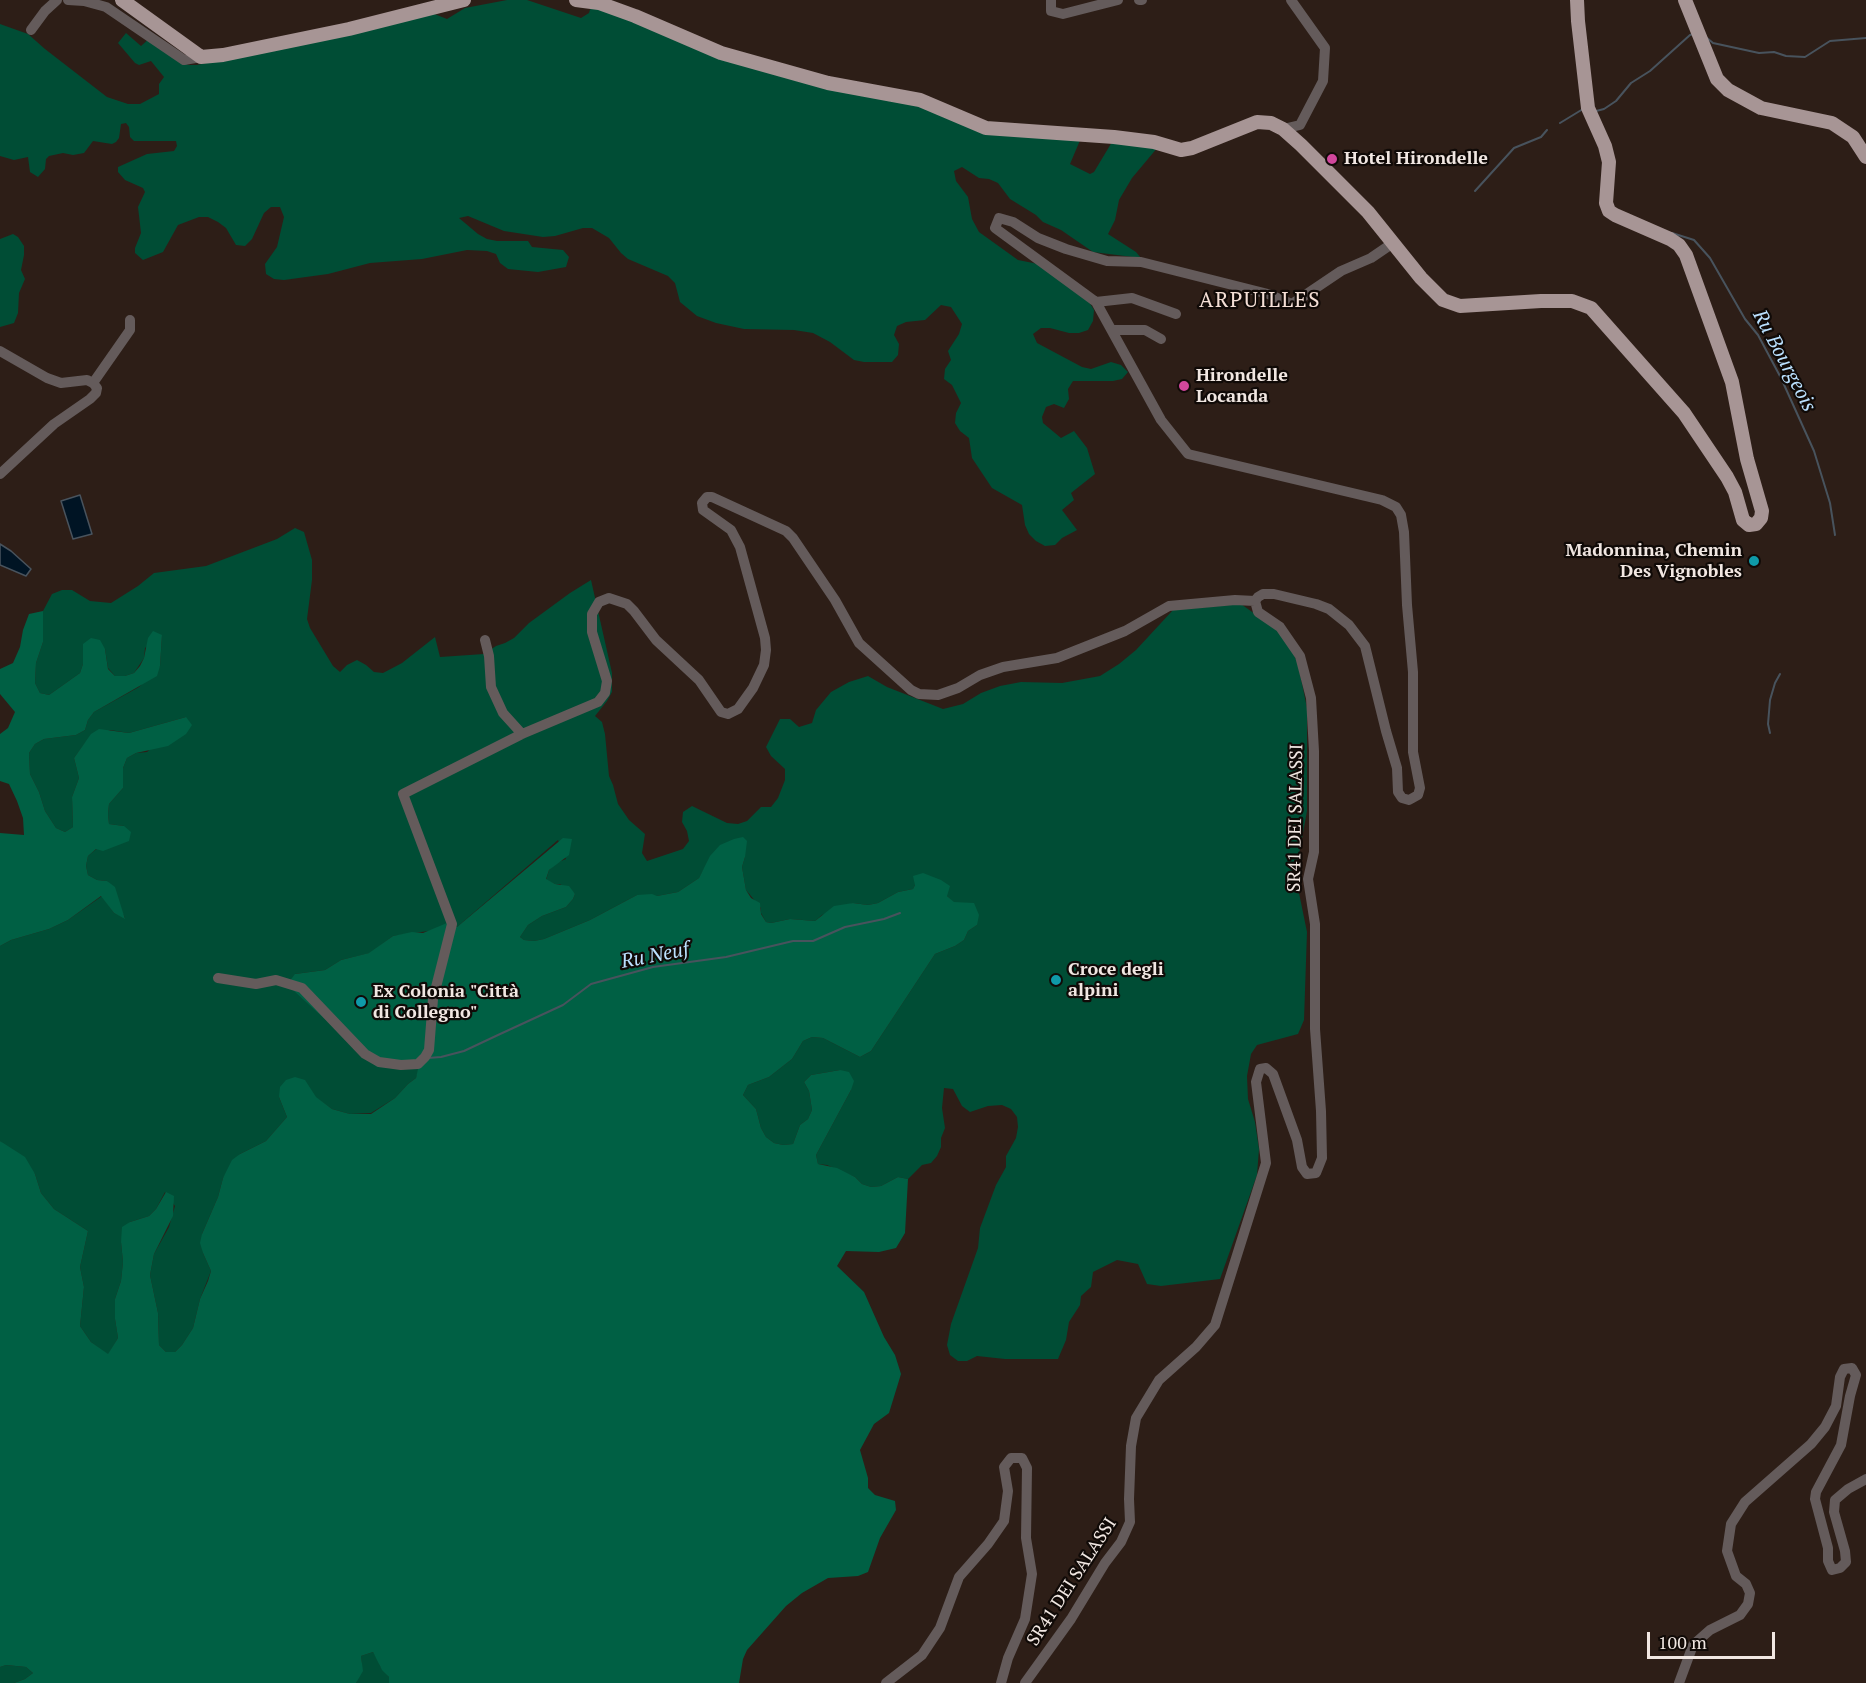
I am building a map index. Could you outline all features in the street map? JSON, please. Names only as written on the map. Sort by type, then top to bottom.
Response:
[{"type":"main road","points":[[122,0],[201,57],[223,56],[339,31],[464,0]]},
{"type":"main road","points":[[576,0],[598,3],[635,16],[731,56],[828,83],[920,100],[986,128],[1144,141],[1181,150],[1192,148],[1257,122],[1271,123],[1283,129],[1301,145],[1361,204],[1421,278],[1443,300],[1460,306],[1480,308],[1572,301],[1591,308],[1684,413],[1727,477],[1735,492],[1743,520],[1749,525],[1756,524],[1761,518],[1762,511],[1748,459],[1732,382],[1686,255],[1679,245],[1609,211],[1606,203],[1609,162],[1605,146],[1590,113],[1577,0]]},
{"type":"main road","points":[[1685,0],[1717,78],[1728,90],[1761,108],[1832,123],[1853,137],[1866,157]]},
{"type":"street","points":[[31,30],[45,11],[57,0]]},
{"type":"street","points":[[68,0],[84,1],[106,7],[184,60],[201,57]]},
{"type":"street","points":[[1051,0],[1051,11],[1063,14],[1118,0]]},
{"type":"street","points":[[1283,129],[1300,125],[1323,81],[1325,48],[1291,0]]},
{"type":"street","points":[[218,978],[256,984],[276,980],[302,988],[365,1054],[379,1062],[400,1065],[418,1064],[429,1050],[433,999],[452,924],[403,794],[522,734],[597,702],[605,693],[607,681],[592,632],[592,614],[599,602],[609,598],[627,604],[634,611],[656,640],[699,680],[721,712],[728,714],[738,710],[753,688],[764,665],[765,638],[740,547],[731,530],[703,510],[703,501],[709,497],[786,531],[835,600],[859,643],[910,690],[919,694],[938,695],[1003,667],[1057,657],[1125,630],[1169,606],[1235,600],[1255,601],[1263,594],[1274,594],[1329,609],[1349,625],[1365,646],[1397,768],[1398,792],[1406,799],[1416,798],[1420,788],[1413,752],[1413,672],[1404,532],[1401,515],[1396,507],[1382,500],[1188,454],[1158,414],[1096,302],[995,228],[999,218],[1013,222],[1038,238],[1066,249],[1107,261],[1141,262],[1236,288],[1268,294],[1292,304],[1341,271],[1371,258],[1393,243]]},
{"type":"street","points":[[1096,302],[1132,298],[1176,314]]},
{"type":"street","points":[[93,383],[130,330],[130,320]]},
{"type":"street","points":[[1112,330],[1145,330],[1161,339]]},
{"type":"street","points":[[0,351],[47,378],[61,382],[87,380],[97,388],[96,393],[90,399],[54,424],[0,474]]},
{"type":"street","name":"SR41 DEI SALASSI","points":[[1025,1683],[1071,1619],[1105,1563],[1121,1542],[1130,1522],[1128,1499],[1131,1446],[1136,1418],[1159,1380],[1196,1347],[1215,1325],[1266,1163],[1256,1082],[1260,1069],[1266,1068],[1273,1074],[1298,1140],[1302,1167],[1307,1174],[1316,1173],[1322,1158],[1315,1029],[1316,924],[1308,879],[1314,852],[1314,751],[1311,698],[1300,656],[1280,627],[1258,612],[1255,601]]},
{"type":"street","points":[[485,640],[489,656],[491,687],[503,713],[522,734]]},
{"type":"street","points":[[1679,1683],[1693,1645],[1710,1630],[1740,1615],[1748,1604],[1750,1593],[1746,1584],[1736,1576],[1727,1551],[1731,1524],[1745,1502],[1811,1444],[1825,1427],[1836,1406],[1840,1377],[1844,1369],[1852,1368],[1856,1375],[1841,1445],[1816,1492],[1815,1499],[1828,1548],[1828,1562],[1832,1570],[1840,1568],[1846,1562],[1834,1512],[1835,1500],[1848,1489],[1866,1479]]},
{"type":"street","name":"SR41 DEI SALASSI","points":[[886,1683],[922,1655],[940,1628],[959,1577],[988,1544],[1004,1521],[1008,1491],[1004,1467],[1011,1458],[1022,1458],[1027,1468],[1026,1538],[1032,1574],[1025,1619],[1000,1683]]},
{"type":"green space","points":[[507,0],[527,0],[581,18],[589,13],[591,6],[670,37],[925,105],[953,119],[1081,138],[1070,164],[1090,174],[1094,172],[1112,142],[1158,147],[1132,178],[1119,200],[1115,220],[1108,234],[1136,252],[1141,258],[1093,252],[1010,199],[998,183],[979,178],[962,167],[954,171],[956,181],[968,197],[972,219],[979,232],[1018,260],[1038,264],[1088,300],[1094,310],[1093,321],[1088,330],[1069,333],[1041,328],[1033,334],[1037,343],[1082,367],[1091,369],[1111,362],[1121,365],[1128,372],[1122,379],[1113,381],[1073,381],[1068,389],[1069,399],[1064,408],[1054,404],[1046,407],[1042,417],[1043,423],[1061,438],[1074,431],[1087,448],[1095,474],[1071,493],[1074,500],[1062,510],[1077,530],[1062,538],[1055,545],[1045,546],[1036,541],[1029,534],[1025,525],[1022,505],[992,488],[972,458],[969,438],[960,431],[955,423],[956,413],[961,403],[952,385],[944,379],[945,369],[951,360],[948,351],[959,334],[962,324],[951,307],[941,305],[925,320],[906,322],[897,326],[894,335],[899,344],[898,355],[892,362],[864,362],[854,360],[830,342],[813,333],[794,330],[744,329],[697,316],[680,302],[675,283],[668,276],[628,259],[609,238],[592,228],[543,237],[504,231],[468,216],[459,218],[487,239],[528,241],[532,247],[563,250],[569,257],[566,267],[538,272],[508,269],[500,263],[496,254],[467,250],[422,259],[370,263],[328,274],[284,280],[274,279],[266,274],[265,264],[277,247],[284,217],[280,207],[271,207],[264,213],[252,239],[245,246],[236,245],[226,228],[218,222],[208,217],[199,217],[178,225],[163,252],[143,260],[135,253],[135,248],[141,233],[138,207],[145,192],[143,188],[125,180],[118,172],[118,167],[147,154],[174,151],[177,146],[176,141],[134,141],[130,137],[126,123],[121,124],[119,138],[116,142],[112,144],[93,141],[84,153],[49,156],[46,159],[45,169],[38,177],[30,172],[28,157],[14,160],[0,156],[0,24],[28,34],[107,97],[128,104],[140,104],[159,94],[159,84],[164,77],[151,61],[139,65],[135,63],[118,43],[126,33],[141,46],[151,37],[188,65],[197,65],[432,13],[447,19],[465,8]]},
{"type":"green space","points":[[13,234],[24,246],[21,270],[25,279],[19,293],[18,313],[14,323],[0,327],[0,239]]},
{"type":"green space","points":[[295,528],[304,532],[312,560],[307,619],[333,666],[340,672],[357,660],[374,672],[383,673],[402,663],[435,637],[440,657],[484,654],[514,638],[529,623],[591,580],[612,673],[612,692],[595,716],[602,722],[609,776],[618,804],[629,820],[645,834],[642,853],[647,861],[683,849],[689,841],[682,822],[683,812],[692,806],[727,823],[738,824],[747,821],[761,807],[771,807],[778,798],[785,780],[785,769],[771,756],[766,747],[780,719],[790,719],[799,727],[812,723],[816,710],[831,692],[849,682],[868,676],[887,687],[943,709],[963,704],[981,693],[1000,686],[1021,682],[1062,683],[1100,676],[1136,650],[1173,610],[1241,604],[1280,632],[1290,645],[1298,664],[1307,708],[1307,811],[1298,860],[1299,893],[1307,932],[1304,1020],[1298,1034],[1257,1045],[1251,1054],[1247,1076],[1248,1099],[1255,1122],[1259,1149],[1257,1175],[1220,1279],[1161,1286],[1147,1284],[1138,1264],[1117,1260],[1093,1272],[1091,1287],[1081,1296],[1080,1305],[1069,1322],[1066,1340],[1058,1359],[1005,1359],[977,1356],[967,1361],[958,1361],[950,1355],[947,1345],[951,1324],[978,1248],[980,1228],[996,1185],[1006,1167],[1006,1156],[1016,1138],[1017,1117],[1011,1109],[1002,1105],[988,1106],[970,1112],[962,1106],[953,1089],[944,1088],[942,1108],[945,1128],[937,1156],[931,1163],[922,1165],[908,1179],[898,1177],[881,1186],[871,1187],[862,1184],[855,1177],[827,1165],[818,1164],[816,1155],[851,1090],[840,1070],[811,1075],[804,1082],[809,1091],[812,1110],[808,1119],[800,1125],[793,1144],[774,1143],[766,1137],[756,1109],[743,1095],[748,1085],[769,1077],[792,1059],[803,1041],[812,1037],[823,1038],[860,1057],[871,1051],[935,954],[964,940],[968,931],[977,925],[947,896],[915,885],[913,889],[898,892],[878,903],[868,905],[853,903],[822,915],[815,921],[790,919],[766,922],[761,908],[746,890],[742,867],[745,857],[704,869],[699,878],[678,892],[657,896],[637,895],[590,920],[544,939],[524,940],[520,937],[528,925],[542,916],[566,907],[575,894],[560,884],[546,880],[549,870],[556,863],[566,859],[558,840],[457,927],[393,936],[370,953],[341,960],[325,970],[295,974],[419,1069],[416,1078],[395,1098],[371,1113],[350,1114],[332,1109],[315,1097],[304,1080],[279,1097],[287,1117],[266,1141],[240,1154],[223,1178],[218,1197],[202,1234],[203,1253],[211,1271],[200,1299],[193,1328],[182,1345],[175,1352],[166,1352],[159,1345],[158,1313],[150,1275],[154,1254],[169,1227],[175,1206],[165,1192],[156,1209],[149,1216],[130,1222],[121,1242],[123,1262],[121,1281],[115,1299],[118,1338],[108,1355],[91,1342],[80,1326],[84,1287],[80,1267],[88,1231],[54,1209],[41,1193],[35,1174],[0,1141],[0,946],[68,920],[102,896],[114,913],[125,918],[107,881],[97,880],[88,875],[86,866],[88,856],[124,826],[109,824],[108,814],[109,804],[123,788],[123,768],[127,758],[136,753],[147,752],[186,717],[129,733],[110,730],[85,743],[74,758],[79,778],[72,797],[73,827],[65,832],[56,828],[45,811],[30,774],[29,753],[35,744],[44,739],[76,735],[85,730],[94,712],[139,687],[160,666],[162,635],[145,648],[144,658],[134,673],[125,676],[115,676],[108,668],[105,649],[83,644],[83,664],[80,673],[49,695],[40,693],[35,683],[36,663],[43,642],[43,611],[52,594],[62,590],[72,590],[90,601],[111,603],[154,573],[206,566],[277,539]]},
{"type":"green space","points":[[43,611],[43,642],[36,663],[35,683],[40,693],[49,695],[80,673],[83,664],[83,644],[91,638],[100,640],[105,649],[108,669],[115,676],[125,676],[134,673],[140,666],[148,638],[153,631],[162,635],[157,676],[94,712],[85,730],[76,735],[44,739],[35,744],[29,753],[30,774],[45,811],[56,828],[65,832],[73,827],[72,797],[79,778],[74,758],[91,734],[99,729],[129,733],[186,717],[192,725],[186,734],[168,746],[136,753],[127,758],[123,768],[123,788],[109,804],[108,814],[109,824],[124,826],[131,832],[129,841],[103,851],[96,849],[88,856],[86,866],[88,875],[97,880],[107,881],[115,887],[125,919],[114,913],[101,896],[68,920],[0,946],[0,833],[24,835],[23,818],[17,801],[9,784],[0,781],[0,734],[8,728],[15,712],[0,694],[0,669],[13,663],[29,614]]},
{"type":"green space","points":[[743,837],[747,841],[742,867],[746,890],[751,898],[760,903],[761,914],[766,922],[790,919],[815,921],[834,906],[878,903],[898,892],[913,889],[915,885],[913,876],[923,873],[950,886],[947,896],[954,902],[974,903],[979,915],[977,925],[968,931],[964,940],[935,954],[871,1051],[860,1057],[823,1038],[812,1037],[803,1041],[792,1059],[769,1077],[748,1085],[743,1095],[756,1109],[766,1137],[774,1143],[793,1144],[800,1125],[808,1119],[812,1110],[809,1091],[804,1082],[811,1075],[840,1070],[849,1072],[854,1081],[851,1090],[816,1155],[818,1164],[837,1168],[871,1187],[881,1186],[898,1177],[908,1179],[905,1233],[896,1248],[879,1252],[846,1251],[837,1266],[864,1292],[884,1337],[895,1355],[901,1374],[889,1413],[874,1424],[860,1450],[868,1478],[868,1488],[875,1495],[895,1501],[896,1510],[880,1538],[868,1572],[858,1576],[828,1578],[802,1593],[786,1606],[747,1650],[739,1683],[389,1683],[389,1677],[382,1670],[373,1652],[361,1656],[363,1671],[356,1683],[14,1683],[33,1673],[26,1667],[6,1665],[0,1667],[0,1141],[25,1157],[35,1174],[41,1193],[54,1209],[88,1231],[80,1267],[84,1287],[80,1326],[91,1342],[108,1354],[118,1338],[115,1299],[121,1281],[123,1262],[122,1227],[149,1216],[166,1192],[174,1196],[173,1216],[154,1254],[150,1275],[158,1313],[159,1345],[166,1352],[175,1352],[193,1328],[200,1299],[211,1271],[200,1243],[223,1178],[232,1160],[266,1141],[287,1117],[279,1097],[280,1087],[286,1080],[295,1077],[305,1080],[316,1097],[332,1109],[350,1114],[371,1114],[395,1098],[416,1078],[418,1069],[377,1067],[293,990],[289,982],[295,974],[325,970],[341,960],[369,953],[393,936],[412,932],[423,933],[447,923],[457,927],[563,838],[572,839],[569,855],[549,870],[546,879],[555,884],[569,886],[575,894],[566,907],[542,916],[528,925],[520,937],[524,940],[544,939],[590,920],[637,895],[657,896],[678,892],[699,878],[710,856],[720,845]]},
{"type":"green space","points":[[373,1652],[389,1677],[389,1683],[356,1683],[362,1666],[361,1656]]},
{"type":"green space","points":[[6,1665],[26,1667],[33,1673],[14,1683],[0,1683],[0,1667]]},
{"type":"water","points":[[80,495],[92,534],[73,539],[61,501]]},
{"type":"water","points":[[0,544],[31,569],[26,576],[0,565]]},
{"type":"waterway","points":[[1596,111],[1616,101],[1631,83],[1650,71],[1693,34]]},
{"type":"waterway","points":[[1707,38],[1713,43],[1759,53],[1774,52],[1786,56],[1805,57],[1830,41],[1866,38]]},
{"type":"waterway","points":[[1560,123],[1583,109]]},
{"type":"waterway","points":[[1475,191],[1514,148],[1541,137],[1547,130]]},
{"type":"waterway","name":"Ru Bourgeois","points":[[1672,233],[1694,240],[1710,258],[1745,319],[1758,335],[1781,378],[1814,451],[1830,503],[1835,535]]},
{"type":"waterway","name":"Ru Bourgeois","points":[[1770,733],[1768,724],[1770,700],[1780,674]]},
{"type":"waterway","name":"Ru Neuf","points":[[428,1058],[464,1051],[563,1005],[591,984],[653,967],[726,957],[793,941],[813,941],[845,927],[884,919],[900,913]]},
{"type":"place","name":"Hotel Hirondelle","points":[[1332,159]]},
{"type":"place","name":"Hirondelle Locanda","points":[[1184,386]]},
{"type":"place","name":"Madonnina, Chemin Des Vignobles","points":[[1754,561]]},
{"type":"place","name":"Croce degli alpini","points":[[1056,980]]},
{"type":"place","name":"Ex Colonia \"Città di Collegno\"","points":[[361,1002]]},
{"type":"district","name":"ARPUILLES","points":[[1260,301]]}]
